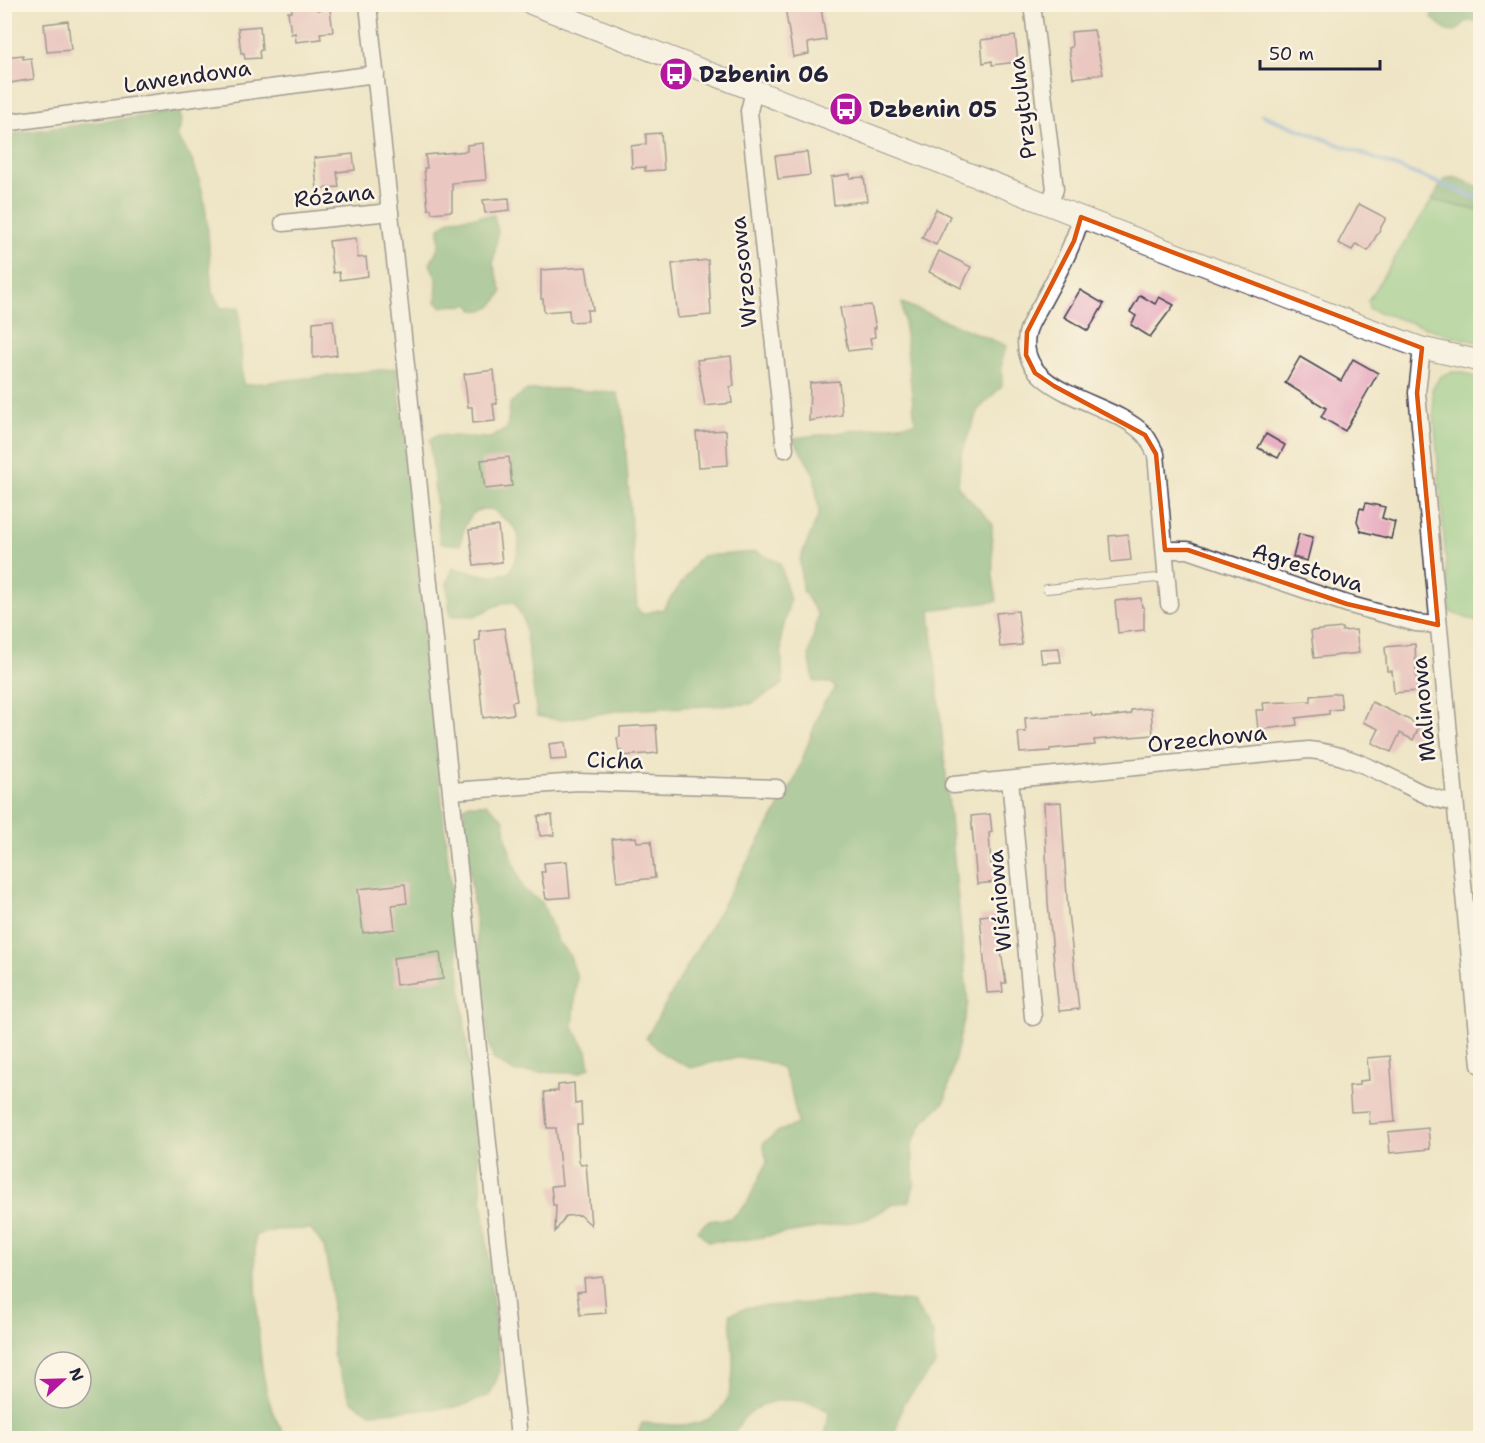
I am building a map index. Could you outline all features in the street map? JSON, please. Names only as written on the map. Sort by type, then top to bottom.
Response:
[{"type":"street","points":[[368,4],[519,1438]]},
{"type":"street","points":[[532,4],[1422,348],[1480,361]]},
{"type":"street","name":"Przytulna","points":[[1032,4],[1054,189],[1049,205]]},
{"type":"street","name":"Lawendowa","points":[[4,123],[376,74]]},
{"type":"street","name":"Wrzosowa","points":[[754,91],[749,111],[785,449]]},
{"type":"street","name":"Różana","points":[[283,223],[390,213]]},
{"type":"street","points":[[1081,217],[1074,241],[1027,332],[1026,355],[1035,373],[1044,379],[1129,422],[1145,435],[1156,454],[1169,604]]},
{"type":"street","name":"Malinowa","points":[[1422,348],[1417,393],[1480,1065]]},
{"type":"street","name":"Agrestowa","points":[[1166,550],[1188,550],[1347,604],[1416,623],[1438,625]]},
{"type":"street","name":"Orzechowa","points":[[953,785],[1310,750],[1350,758],[1436,801],[1454,802]]},
{"type":"street","name":"Wiśniowa","points":[[1010,780],[1033,1017]]},
{"type":"street","name":"Cicha","points":[[452,791],[578,782],[777,788]]},
{"type":"lane","points":[[1047,589],[1167,577]]},
{"type":"highlighted area","points":[[1081,217],[1422,348],[1417,393],[1438,625],[1347,604],[1188,550],[1165,550],[1156,454],[1145,435],[1054,386],[1035,373],[1026,355],[1027,332],[1074,241]]},
{"type":"green space","points":[[1433,5],[1480,5],[1480,22],[1467,21],[1455,32],[1447,31],[1432,18]]},
{"type":"green space","points":[[179,111],[182,121],[177,137],[197,171],[206,211],[212,292],[221,308],[239,307],[243,385],[397,368],[500,1371],[490,1395],[459,1407],[371,1413],[351,1401],[333,1355],[331,1284],[324,1247],[311,1229],[277,1230],[255,1235],[258,1327],[260,1354],[270,1403],[278,1423],[289,1438],[5,1438],[4,135]]},
{"type":"green space","points":[[1454,177],[1480,187],[1480,211],[1432,200],[1444,179]]},
{"type":"green space","points":[[1432,200],[1480,211],[1480,343],[1369,309],[1368,300]]},
{"type":"green space","points":[[494,215],[498,231],[493,264],[502,292],[494,304],[484,310],[474,310],[469,304],[442,307],[436,302],[437,280],[430,264],[439,245],[439,228],[451,219]]},
{"type":"green space","points":[[902,303],[1007,346],[1002,358],[1002,386],[978,410],[961,455],[958,487],[992,523],[993,576],[997,601],[930,610],[968,1003],[945,1101],[924,1121],[912,1144],[914,1184],[910,1201],[894,1204],[865,1220],[738,1241],[708,1241],[697,1230],[708,1221],[732,1218],[747,1203],[767,1162],[763,1143],[779,1131],[798,1124],[791,1090],[782,1068],[770,1063],[737,1058],[691,1068],[665,1055],[646,1038],[794,781],[823,704],[836,688],[830,683],[814,682],[809,655],[818,615],[802,589],[800,559],[819,514],[814,474],[793,438],[915,423]]},
{"type":"green space","points":[[1452,372],[1462,372],[1480,379],[1480,623],[1450,612],[1432,389],[1441,376]]},
{"type":"green space","points":[[563,389],[617,393],[623,411],[637,608],[642,614],[663,609],[701,556],[757,552],[780,563],[790,600],[781,638],[783,684],[751,704],[623,710],[559,720],[537,716],[524,621],[514,602],[502,603],[475,616],[450,616],[447,583],[453,568],[488,576],[509,573],[517,556],[519,543],[517,531],[511,524],[494,510],[486,509],[479,510],[469,518],[460,545],[440,543],[430,440],[438,435],[490,438],[507,429],[510,403],[527,390]]},
{"type":"green space","points":[[469,804],[487,804],[504,820],[507,843],[523,889],[542,902],[558,942],[570,956],[577,977],[573,1028],[587,1050],[590,1067],[579,1073],[514,1072],[493,1059],[488,1040],[463,808]]},
{"type":"green space","points":[[875,1299],[913,1302],[933,1333],[935,1365],[903,1404],[895,1433],[898,1438],[825,1438],[829,1412],[809,1403],[787,1400],[765,1404],[755,1409],[746,1416],[729,1438],[636,1438],[642,1423],[677,1425],[698,1423],[713,1416],[723,1406],[732,1378],[730,1314],[749,1307]]},
{"type":"building","points":[[291,4],[316,4],[317,10],[330,9],[333,32],[320,33],[321,39],[296,42],[295,33],[291,34],[288,12],[292,12]]},
{"type":"building","points":[[800,5],[801,11],[821,8],[826,40],[808,43],[809,54],[793,57],[785,7]]},
{"type":"building","points":[[68,21],[71,50],[47,52],[44,24]]},
{"type":"building","points":[[260,26],[262,50],[259,51],[260,58],[245,59],[244,53],[241,53],[238,28]]},
{"type":"building","points":[[1094,30],[1103,74],[1073,78],[1069,48],[1072,47],[1071,32]]},
{"type":"building","points":[[1015,36],[1018,62],[992,65],[992,61],[983,63],[981,40]]},
{"type":"building","points":[[23,55],[23,59],[31,58],[34,79],[4,84],[4,57]]},
{"type":"building","points":[[661,133],[664,170],[645,171],[645,167],[632,168],[631,146],[646,144],[646,134]]},
{"type":"building","points":[[483,143],[486,180],[452,183],[452,211],[432,213],[431,209],[428,209],[425,155],[467,151],[467,145]]},
{"type":"building","points":[[807,152],[810,175],[778,179],[775,156]]},
{"type":"building","points":[[353,154],[355,170],[337,172],[339,187],[317,189],[314,158]]},
{"type":"building","points":[[850,174],[850,178],[864,177],[867,201],[834,205],[831,177]]},
{"type":"building","points":[[509,198],[510,210],[485,213],[483,200]]},
{"type":"building","points":[[1359,204],[1386,218],[1368,251],[1356,244],[1352,250],[1338,243]]},
{"type":"building","points":[[936,209],[950,216],[936,245],[922,238]]},
{"type":"building","points":[[356,238],[358,258],[366,257],[368,276],[340,280],[339,272],[333,273],[329,241]]},
{"type":"building","points":[[939,251],[971,267],[961,288],[929,272]]},
{"type":"building","points":[[708,260],[711,315],[678,318],[672,264]]},
{"type":"building","points":[[586,267],[593,310],[587,310],[588,321],[570,322],[569,310],[544,312],[543,299],[541,299],[541,270]]},
{"type":"building","points":[[1080,290],[1104,304],[1088,331],[1064,317]]},
{"type":"building","points":[[1140,295],[1155,304],[1159,297],[1174,305],[1150,337],[1131,325],[1136,316],[1130,312]]},
{"type":"building","points":[[871,305],[876,328],[874,328],[875,337],[870,338],[872,348],[848,351],[840,308]]},
{"type":"building","points":[[333,320],[337,355],[313,358],[313,322]]},
{"type":"building","points":[[731,356],[734,386],[730,387],[732,403],[705,406],[697,360]]},
{"type":"building","points":[[1300,357],[1341,381],[1353,359],[1378,373],[1345,431],[1321,417],[1326,408],[1285,383]]},
{"type":"building","points":[[494,370],[497,404],[493,404],[495,421],[473,423],[472,407],[468,407],[464,374]]},
{"type":"building","points":[[839,381],[842,415],[809,421],[810,383]]},
{"type":"building","points":[[726,430],[728,465],[699,467],[696,432]]},
{"type":"building","points":[[1266,434],[1285,445],[1278,458],[1258,448]]},
{"type":"building","points":[[509,457],[512,486],[485,489],[481,460]]},
{"type":"building","points":[[1366,503],[1385,507],[1382,518],[1395,522],[1391,539],[1361,531],[1357,521],[1360,508],[1364,509]]},
{"type":"building","points":[[498,526],[502,562],[474,565],[469,530]]},
{"type":"building","points":[[1128,534],[1131,560],[1111,562],[1109,536]]},
{"type":"building","points":[[1299,534],[1313,537],[1307,561],[1293,557]]},
{"type":"building","points":[[1141,598],[1142,607],[1144,607],[1144,630],[1118,633],[1115,601]]},
{"type":"building","points":[[1018,611],[1022,645],[1000,647],[996,613]]},
{"type":"building","points":[[504,628],[517,701],[512,702],[514,714],[483,718],[475,641],[480,640],[479,631]]},
{"type":"building","points":[[1342,628],[1342,631],[1356,630],[1359,653],[1314,658],[1311,631]]},
{"type":"building","points":[[1415,644],[1417,691],[1394,693],[1392,671],[1387,671],[1385,647]]},
{"type":"building","points":[[1059,648],[1061,662],[1042,663],[1040,649]]},
{"type":"building","points":[[1340,693],[1342,709],[1329,710],[1329,714],[1296,718],[1297,725],[1258,730],[1256,710],[1264,710],[1263,703],[1311,701],[1311,696]]},
{"type":"building","points":[[1372,702],[1420,725],[1413,740],[1400,733],[1391,752],[1372,743],[1379,729],[1363,722]]},
{"type":"building","points":[[1151,708],[1153,735],[1094,740],[1095,745],[1020,753],[1018,732],[1026,732],[1025,718],[1091,713],[1092,716],[1107,717],[1131,714],[1131,710]]},
{"type":"building","points":[[656,725],[658,753],[622,756],[617,738],[620,737],[620,727]]},
{"type":"building","points":[[565,742],[567,759],[551,760],[549,744]]},
{"type":"building","points":[[1061,802],[1068,912],[1079,1009],[1059,1011],[1048,903],[1044,803]]},
{"type":"building","points":[[990,814],[991,864],[995,864],[997,882],[977,884],[971,816]]},
{"type":"building","points":[[552,815],[554,835],[540,836],[538,816]]},
{"type":"building","points":[[636,837],[637,842],[651,841],[655,878],[617,882],[612,839]]},
{"type":"building","points":[[567,861],[570,897],[546,899],[541,872],[545,872],[544,863]]},
{"type":"building","points":[[405,884],[407,903],[392,905],[395,929],[363,933],[358,889]]},
{"type":"building","points":[[999,914],[1001,933],[998,933],[1006,983],[1002,983],[1003,992],[987,993],[980,916]]},
{"type":"building","points":[[440,952],[443,979],[396,985],[393,958]]},
{"type":"building","points":[[1390,1056],[1395,1122],[1370,1124],[1369,1111],[1351,1112],[1349,1086],[1359,1085],[1359,1081],[1369,1080],[1367,1058]]},
{"type":"building","points":[[574,1083],[575,1104],[581,1103],[582,1125],[577,1125],[579,1161],[581,1165],[586,1164],[591,1225],[580,1215],[566,1216],[555,1232],[556,1205],[553,1205],[551,1186],[562,1185],[556,1128],[547,1128],[544,1092],[558,1091],[558,1085]]},
{"type":"building","points":[[1428,1128],[1430,1149],[1390,1153],[1388,1132]]},
{"type":"building","points":[[603,1277],[606,1313],[580,1315],[577,1292],[585,1291],[584,1279]]},
{"type":"waterway","points":[[1262,115],[1480,199]]},
{"type":"place","name":"Dzbenin 06","points":[[676,74]]},
{"type":"place","name":"Dzbenin 05","points":[[846,109]]}]
